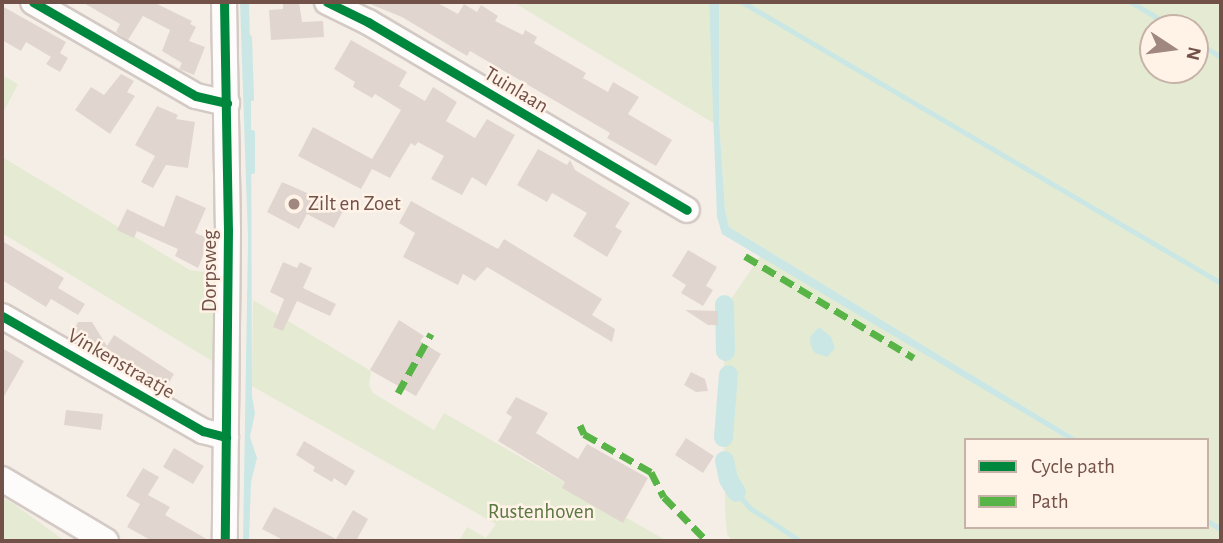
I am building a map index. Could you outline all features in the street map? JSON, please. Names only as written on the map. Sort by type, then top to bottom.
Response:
[{"type":"street","points":[[33,2],[196,96],[228,103]]},
{"type":"street","name":"Dorpsweg","points":[[224,2],[228,103],[225,541]]},
{"type":"street","name":"Tuinlaan","points":[[327,2],[368,22],[687,210]]},
{"type":"street","name":"Vinkenstraatje","points":[[2,316],[203,431],[226,437]]},
{"type":"street","points":[[2,479],[106,541]]},
{"type":"green space","points":[[513,2],[709,2],[715,124]]},
{"type":"green space","points":[[719,2],[1221,2],[1221,541],[732,541],[727,534],[725,511],[724,348],[727,305],[761,255],[1066,438],[964,438],[964,529],[1209,529],[1209,438],[1076,438],[729,227],[725,210],[719,119]]},
{"type":"green space","points":[[2,75],[18,84],[2,115]]},
{"type":"green space","points":[[2,157],[190,270],[218,274],[217,364],[2,233]]},
{"type":"green space","name":"Rustenhoven","points":[[253,300],[371,371],[369,385],[373,393],[434,430],[444,413],[667,541],[459,541],[467,527],[486,538],[496,524],[252,386]]},
{"type":"green space","points":[[2,497],[14,504],[65,541],[2,541]]},
{"type":"water","points":[[240,2],[249,2],[251,83],[252,396],[255,413],[250,437],[257,458],[251,482],[249,541],[243,541],[248,240]]},
{"type":"water","points":[[709,2],[719,2],[719,119],[725,210],[729,227],[1076,438],[1066,438],[722,234],[717,217]]},
{"type":"water","points":[[819,327],[831,337],[835,348],[827,357],[815,353],[811,346],[810,337]]},
{"type":"building","points":[[82,2],[153,2],[192,21],[190,24],[196,27],[189,41],[205,47],[194,75],[179,69],[182,63],[162,51],[170,30],[143,16],[128,40],[116,32],[120,24]]},
{"type":"building","points":[[283,2],[299,2],[302,22],[323,21],[324,37],[271,40],[269,10],[283,9]]},
{"type":"building","points":[[365,2],[436,2],[458,14],[464,4],[477,12],[481,5],[498,16],[495,21],[523,35],[525,30],[537,37],[534,43],[586,73],[583,78],[608,92],[613,82],[639,97],[628,114],[672,140],[656,166],[607,138],[610,133],[470,51],[467,56],[402,17]]},
{"type":"building","points":[[2,6],[66,42],[60,53],[68,58],[60,72],[46,64],[51,57],[26,42],[21,51],[2,40]]},
{"type":"building","points":[[351,40],[407,72],[399,86],[425,101],[433,87],[457,102],[446,121],[475,138],[487,119],[515,135],[486,186],[472,177],[462,195],[431,179],[444,156],[418,142],[415,146],[411,143],[390,178],[372,169],[361,189],[298,156],[313,127],[372,159],[401,110],[375,94],[372,98],[353,87],[355,82],[334,69]]},
{"type":"building","points":[[121,74],[134,81],[127,92],[135,96],[110,134],[75,110],[91,87],[104,95]]},
{"type":"building","points":[[157,106],[178,115],[176,119],[195,122],[188,168],[166,165],[153,188],[141,182],[155,156],[135,145]]},
{"type":"building","points":[[538,149],[567,165],[570,160],[575,170],[630,203],[615,227],[622,231],[607,257],[573,236],[587,213],[552,193],[547,202],[517,185]]},
{"type":"building","points":[[282,182],[344,209],[334,228],[307,214],[299,229],[267,212]]},
{"type":"building","points":[[176,195],[206,208],[195,233],[210,239],[198,268],[175,256],[178,249],[137,231],[134,238],[117,230],[127,209],[164,227]]},
{"type":"building","points":[[411,201],[498,249],[504,239],[602,299],[592,315],[615,329],[612,342],[487,267],[475,281],[463,274],[458,285],[403,257],[415,233],[399,223]]},
{"type":"building","points":[[2,241],[64,278],[58,288],[85,304],[78,315],[51,299],[46,307],[2,280]]},
{"type":"building","points":[[688,250],[717,267],[706,286],[713,290],[703,306],[681,293],[686,285],[672,276]]},
{"type":"building","points":[[283,262],[297,268],[300,262],[312,268],[303,288],[336,304],[330,316],[297,301],[283,331],[273,327],[284,299],[270,292]]},
{"type":"building","points":[[685,310],[718,311],[718,325],[708,325]]},
{"type":"building","points":[[399,320],[424,336],[420,341],[441,354],[416,396],[370,370]]},
{"type":"building","points":[[78,322],[92,322],[107,346],[114,335],[174,374],[164,391],[101,356],[107,347],[86,347],[74,340],[71,335]]},
{"type":"building","points":[[2,348],[24,361],[2,400]]},
{"type":"building","points":[[691,372],[705,379],[708,391],[696,392],[684,385]]},
{"type":"building","points":[[516,397],[548,413],[536,433],[578,459],[587,444],[648,478],[623,523],[562,488],[565,482],[498,441],[512,417],[506,413]]},
{"type":"building","points":[[66,410],[103,414],[101,430],[64,425]]},
{"type":"building","points":[[686,438],[714,456],[703,473],[675,455]]},
{"type":"building","points":[[304,441],[355,471],[346,486],[334,478],[332,482],[313,471],[315,467],[296,455]]},
{"type":"building","points":[[174,448],[204,466],[193,484],[163,467]]},
{"type":"building","points":[[143,468],[159,477],[148,495],[170,507],[165,515],[210,541],[152,541],[127,527],[140,504],[126,496]]},
{"type":"building","points":[[274,507],[336,539],[353,510],[368,519],[356,541],[285,541],[262,529]]},
{"type":"waterway","points":[[742,2],[1221,283]]},
{"type":"waterway","points":[[1131,2],[1151,14]]},
{"type":"waterway","points":[[249,37],[251,98]]},
{"type":"waterway","points":[[1209,50],[1221,57]]},
{"type":"waterway","points":[[252,132],[252,171]]},
{"type":"waterway","points":[[724,304],[725,351]]},
{"type":"waterway","points":[[723,437],[728,374]]},
{"type":"waterway","points":[[724,460],[728,479],[736,492]]},
{"type":"waterway","points":[[736,492],[750,508],[800,541]]},
{"type":"waterway","points":[[1209,522],[1221,529]]},
{"type":"marked path","points":[[745,256],[914,358]]},
{"type":"marked path","points":[[398,393],[431,334]]},
{"type":"marked path","points":[[580,425],[584,434],[651,472],[664,497],[707,541]]},
{"type":"cycle path","points":[[33,2],[196,96],[227,103]]},
{"type":"cycle path","points":[[224,2],[228,230],[225,541]]},
{"type":"cycle path","points":[[327,2],[368,22],[687,210]]},
{"type":"cycle path","points":[[2,316],[203,431],[226,437]]},
{"type":"place","name":"Zilt en Zoet","points":[[294,204]]}]
